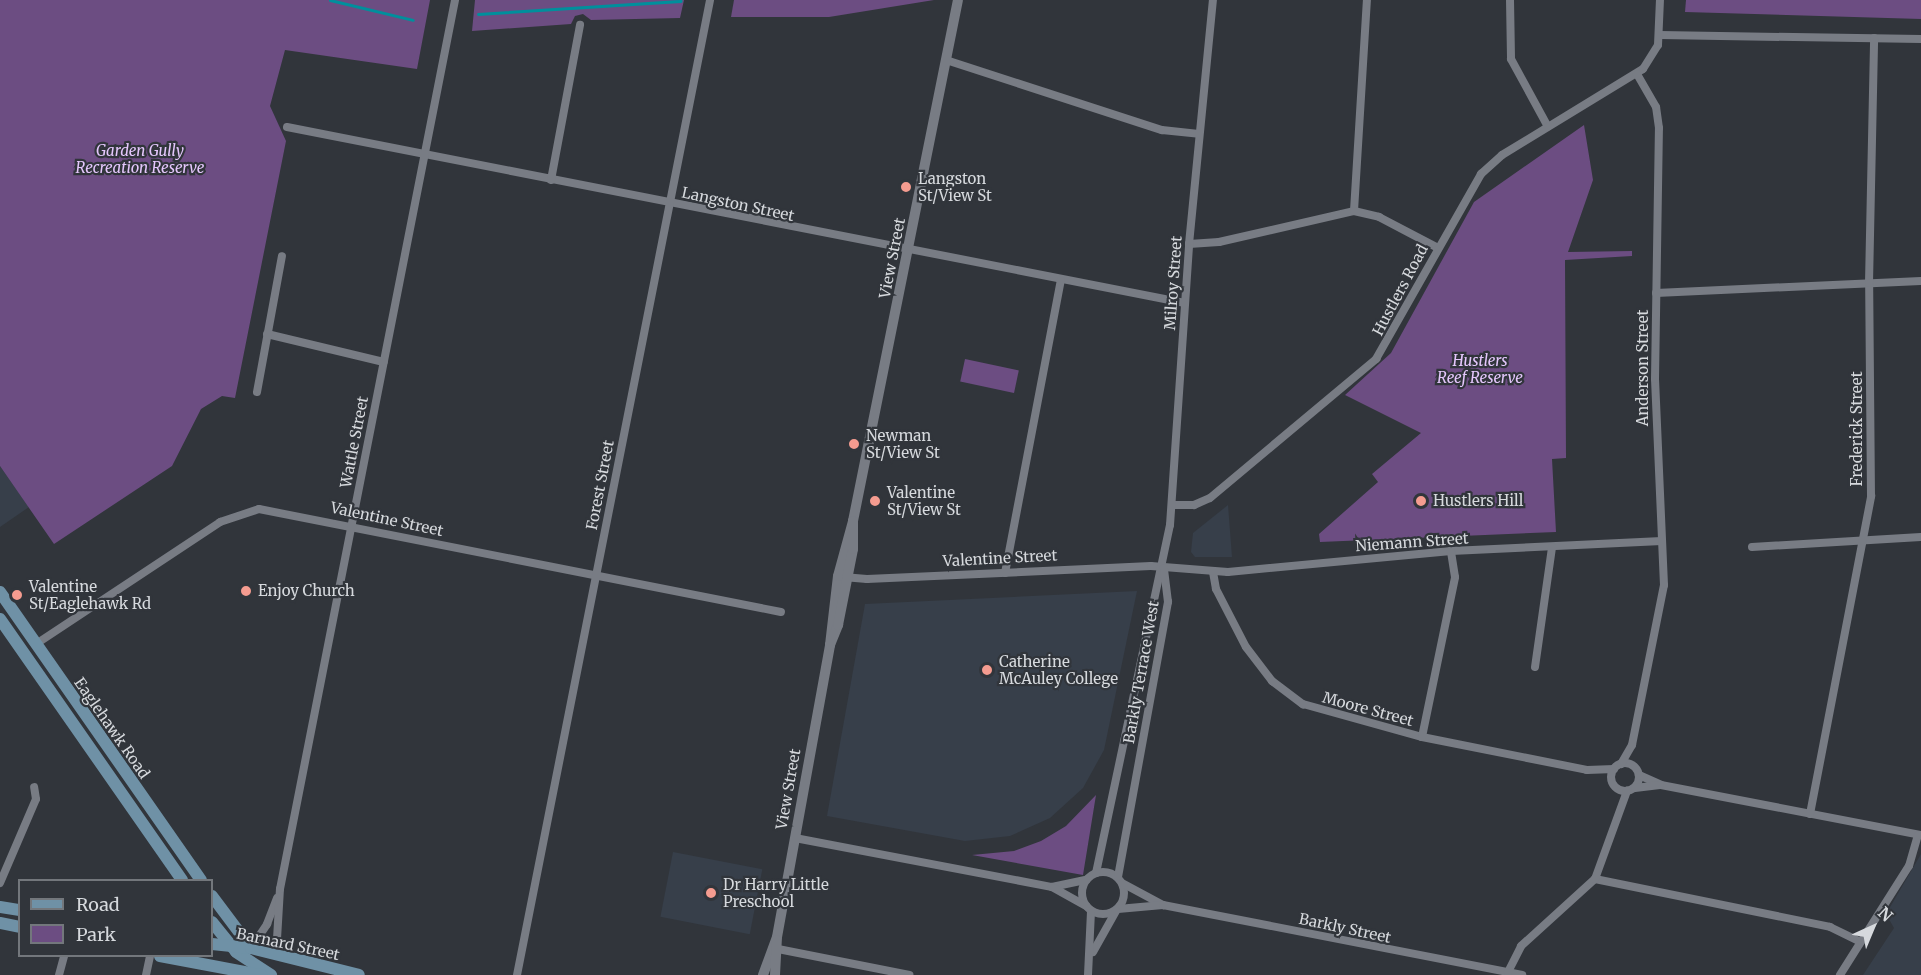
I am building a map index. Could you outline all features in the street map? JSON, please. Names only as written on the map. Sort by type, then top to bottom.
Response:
[{"type":"main road","name":"Eaglehawk Road","points":[[0,592],[200,879]]},
{"type":"main road","name":"Eaglehawk Road","points":[[0,619],[181,879]]},
{"type":"main road","name":"Valentine Street","points":[[23,653],[36,644]]},
{"type":"main road","points":[[213,897],[251,948]]},
{"type":"main road","points":[[0,906],[18,910]]},
{"type":"main road","points":[[0,923],[18,927]]},
{"type":"main road","points":[[213,923],[230,946],[271,975]]},
{"type":"main road","name":"Barnard Street","points":[[213,944],[251,948],[359,975]]},
{"type":"main road","points":[[165,957],[261,975]]},
{"type":"street","name":"Wattle Street","points":[[282,957],[277,936],[280,889],[455,0]]},
{"type":"street","name":"Forest Street","points":[[517,975],[710,0]]},
{"type":"street","name":"View Street","points":[[763,975],[777,937],[842,577],[847,534],[854,521],[958,0]]},
{"type":"street","name":"Milroy Street","points":[[1164,568],[1173,505],[1189,244],[1213,0]]},
{"type":"street","points":[[1354,212],[1367,0]]},
{"type":"street","points":[[1510,0],[1511,59],[1548,127]]},
{"type":"street","points":[[1637,74],[1653,56],[1660,35],[1660,0]]},
{"type":"street","points":[[551,180],[580,25]]},
{"type":"street","points":[[1660,35],[1921,39]]},
{"type":"street","name":"Frederick Street","points":[[1810,814],[1871,496],[1869,283],[1874,38]]},
{"type":"street","points":[[946,60],[1162,130],[1199,134]]},
{"type":"street","name":"Hustlers Road","points":[[1173,505],[1194,505],[1210,498],[1376,359],[1480,174],[1502,155],[1637,74]]},
{"type":"street","name":"Anderson Street","points":[[1637,74],[1656,107],[1659,128],[1655,398],[1664,585],[1632,745],[1637,771]]},
{"type":"street","name":"Langston Street","points":[[287,128],[908,251],[1185,303]]},
{"type":"street","points":[[1189,244],[1219,242],[1354,212],[1379,217],[1438,248]]},
{"type":"street","points":[[257,392],[282,256]]},
{"type":"street","points":[[1005,573],[1061,280]]},
{"type":"street","points":[[1656,293],[1921,281]]},
{"type":"street","points":[[267,334],[384,362]]},
{"type":"street","name":"Valentine Street","points":[[36,644],[231,515],[254,509],[276,510],[351,528],[781,612]]},
{"type":"street","points":[[1752,547],[1921,537]]},
{"type":"street","name":"Niemann Street","points":[[1164,568],[1213,572],[1451,551],[1662,541]]},
{"type":"street","points":[[1535,667],[1552,547]]},
{"type":"street","points":[[1422,737],[1455,577],[1451,551]]},
{"type":"street","name":"Valentine Street","points":[[842,577],[1164,568]]},
{"type":"street","name":"Barkly Terrace West","points":[[1096,873],[1153,597],[1164,568]]},
{"type":"street","name":"Barkly Terrace West","points":[[1120,880],[1168,602],[1164,568]]},
{"type":"street","name":"Moore Street","points":[[1213,572],[1216,589],[1246,647],[1272,681],[1287,693],[1318,710],[1422,737],[1587,770],[1614,785],[1631,789]]},
{"type":"street","name":"Anderson Street","points":[[1618,766],[1632,745]]},
{"type":"street","points":[[1617,813],[1614,785],[1618,766]]},
{"type":"street","name":"Moore Street","points":[[1587,770],[1618,766],[1637,771],[1661,785]]},
{"type":"street","points":[[1508,972],[1521,946],[1595,879],[1617,813],[1631,789],[1637,771]]},
{"type":"street","points":[[1631,789],[1661,785],[1920,835],[1909,866],[1840,975]]},
{"type":"street","points":[[0,883],[36,799],[34,787]]},
{"type":"street","points":[[795,838],[1052,886],[1086,880],[1096,873],[1107,872],[1120,880],[1125,897],[1092,954]]},
{"type":"street","points":[[1595,879],[1830,927],[1861,942]]},
{"type":"street","points":[[1086,880],[1082,893],[1088,908],[1092,954],[1088,975]]},
{"type":"street","name":"Barkly Street","points":[[1120,880],[1163,905]]},
{"type":"street","points":[[1052,886],[1103,915],[1117,910]]},
{"type":"street","name":"Wattle Street","points":[[251,948],[267,924],[280,889]]},
{"type":"street","name":"Barkly Street","points":[[1117,910],[1163,905],[1477,971],[1522,975]]},
{"type":"street","name":"View Street","points":[[775,975],[777,937]]},
{"type":"street","points":[[778,949],[909,975]]},
{"type":"street","points":[[59,975],[64,957]]},
{"type":"street","points":[[146,975],[150,957]]},
{"type":"shaded area","points":[[0,466],[29,507],[0,527]]},
{"type":"shaded area","points":[[1228,505],[1232,557],[1195,557],[1191,552],[1193,533]]},
{"type":"shaded area","name":"Catherine McAuley College","points":[[1137,591],[1104,750],[1083,788],[1050,818],[1010,836],[965,841],[827,816],[865,604]]},
{"type":"shaded area","name":"Dr Harry Little Preschool","points":[[673,852],[762,869],[750,934],[660,917]]},
{"type":"shaded area","points":[[1921,854],[1921,975],[1863,975],[1894,928],[1886,914]]},
{"type":"green space","name":"Garden Gully Recreation Reserve","points":[[0,0],[430,0],[417,69],[285,50],[270,106],[286,141],[235,398],[222,396],[201,409],[172,466],[54,544],[0,466]]},
{"type":"green space","points":[[475,0],[684,0],[680,18],[591,20],[583,14],[575,16],[571,24],[472,31]]},
{"type":"green space","points":[[734,0],[934,0],[829,17],[731,17]]},
{"type":"green space","points":[[1686,0],[1921,0],[1921,19],[1685,12]]},
{"type":"green space","name":"Hustlers Reef Reserve","points":[[1584,125],[1593,180],[1568,252],[1632,251],[1632,256],[1565,260],[1566,458],[1552,459],[1556,532],[1320,542],[1319,534],[1378,482],[1372,474],[1421,433],[1345,395],[1391,353],[1474,202]]},
{"type":"green space","points":[[965,359],[1019,370],[1014,393],[960,381]]},
{"type":"green space","points":[[1096,795],[1083,875],[972,855],[1014,851],[1041,841],[1066,826]]},
{"type":"waterway","points":[[330,0],[413,20]]},
{"type":"waterway","points":[[478,14],[681,1]]},
{"type":"place","name":"Langston St/View St","points":[[906,187]]},
{"type":"place","name":"Newman St/View St","points":[[854,444]]},
{"type":"place","name":"Valentine St/View St","points":[[875,501]]},
{"type":"place","name":"Hustlers Hill","points":[[1421,501]]},
{"type":"place","name":"Enjoy Church","points":[[246,591]]},
{"type":"place","name":"Valentine St/Eaglehawk Rd","points":[[17,595]]},
{"type":"place","name":"Catherine McAuley College","points":[[987,670]]},
{"type":"place","name":"Dr Harry Little Preschool","points":[[711,893]]}]
